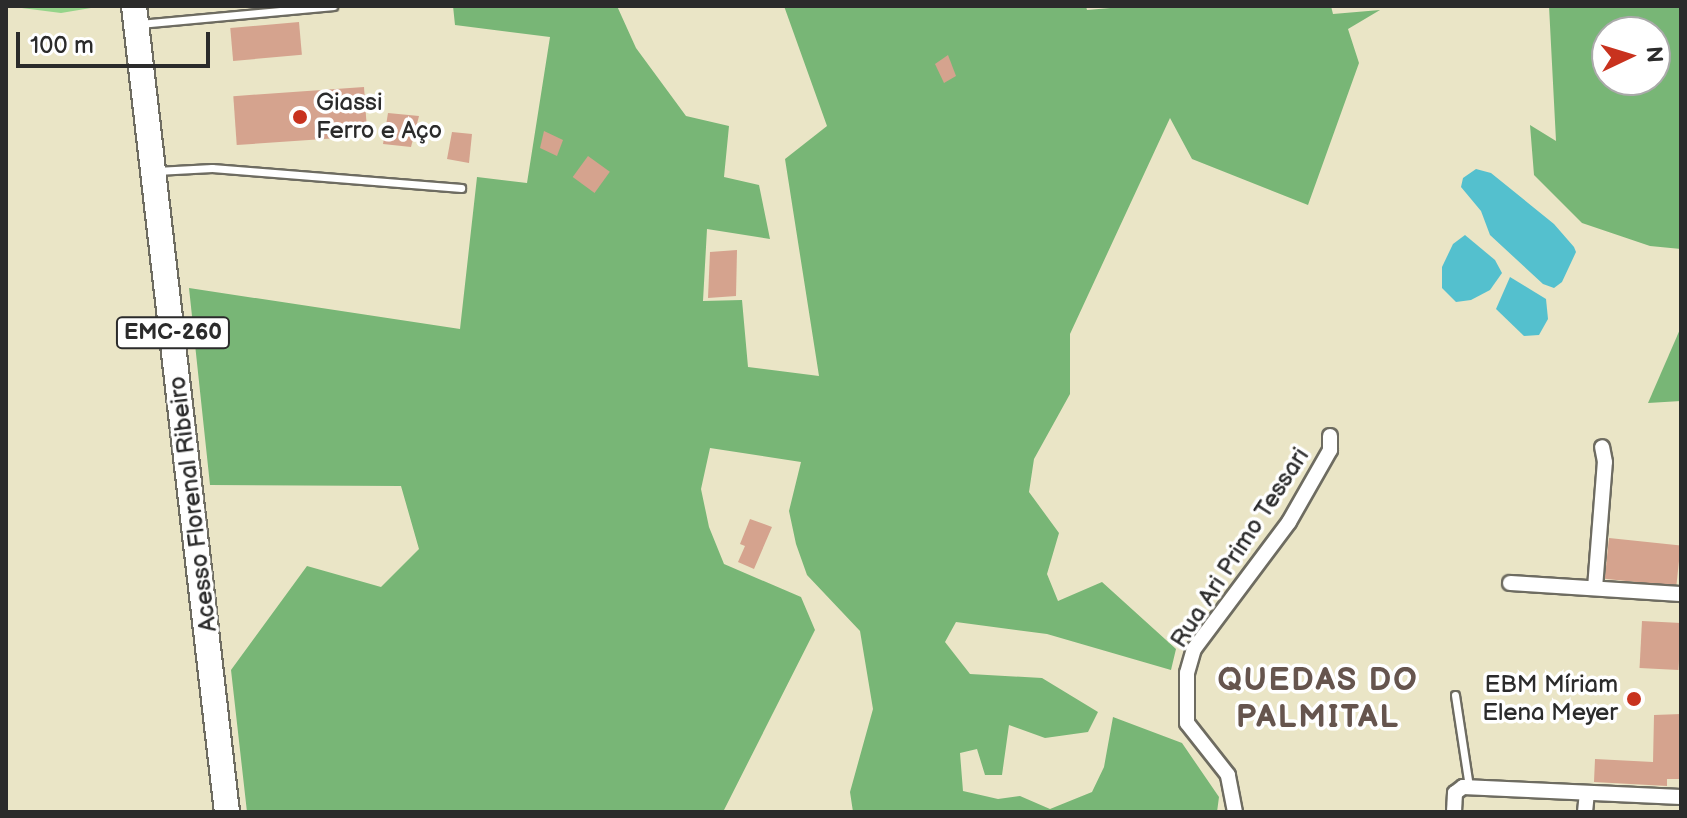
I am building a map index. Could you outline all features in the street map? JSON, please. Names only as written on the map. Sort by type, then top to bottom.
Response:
[{"type":"highway","name":"Acesso Florenal Ribeiro","points":[[135,15],[227,812]]},
{"type":"street","name":"Rua Ari Primo Tessari","points":[[1235,812],[1228,775],[1187,723],[1187,673],[1194,649],[1289,522],[1330,450],[1330,436]]},
{"type":"street","points":[[1595,588],[1605,462],[1602,447]]},
{"type":"street","points":[[1510,583],[1681,594]]},
{"type":"street","points":[[1454,812],[1455,793],[1466,787],[1681,797]]},
{"type":"street","points":[[1585,812],[1587,793]]},
{"type":"lane","points":[[135,15],[333,6]]},
{"type":"lane","points":[[154,171],[212,168],[461,188]]},
{"type":"lane","points":[[1455,695],[1466,787]]},
{"type":"green space","points":[[6,6],[103,6],[61,13]]},
{"type":"green space","points":[[453,6],[617,6],[636,48],[686,116],[729,126],[724,177],[759,185],[770,239],[707,229],[703,301],[742,300],[748,367],[819,376],[785,159],[827,126],[784,6],[1086,6],[1087,10],[1134,6],[1331,6],[1333,14],[1380,10],[1348,29],[1359,63],[1308,205],[1192,159],[1170,118],[1070,334],[1070,394],[1034,459],[1029,492],[1059,533],[1047,574],[1058,601],[1102,582],[1176,649],[1171,670],[1047,634],[956,622],[945,642],[970,674],[1042,678],[1098,712],[1088,732],[1045,738],[1009,725],[1002,775],[985,775],[977,749],[960,753],[963,791],[998,799],[1020,796],[1050,809],[1092,792],[1104,767],[1113,717],[1182,743],[1219,797],[1217,812],[853,812],[850,792],[873,709],[860,631],[807,575],[796,544],[789,511],[801,462],[710,448],[701,489],[709,527],[724,564],[801,597],[815,630],[723,812],[247,812],[231,670],[307,566],[381,587],[419,549],[401,486],[210,485],[189,288],[460,329],[477,177],[527,183],[550,37],[455,25]]},
{"type":"green space","points":[[1549,6],[1681,6],[1681,249],[1650,246],[1582,223],[1534,175],[1530,125],[1556,141]]},
{"type":"green space","points":[[1681,327],[1681,401],[1648,403]]},
{"type":"water","points":[[1476,169],[1491,173],[1554,224],[1574,247],[1576,252],[1562,282],[1554,288],[1543,284],[1490,235],[1481,211],[1461,187],[1463,178]]},
{"type":"water","points":[[1465,235],[1495,260],[1502,273],[1490,290],[1471,300],[1456,302],[1442,288],[1442,267],[1453,244]]},
{"type":"water","points":[[1510,277],[1546,299],[1548,319],[1539,335],[1524,336],[1496,309]]},
{"type":"building","points":[[299,22],[302,55],[233,61],[230,28]]},
{"type":"building","points":[[948,55],[956,76],[944,83],[935,64]]},
{"type":"building","name":"Giassi Ferro e Aço","points":[[364,87],[367,136],[237,145],[233,96]]},
{"type":"building","points":[[388,113],[419,116],[411,147],[383,144]]},
{"type":"building","points":[[544,131],[563,140],[557,156],[540,148]]},
{"type":"building","points":[[452,132],[472,134],[469,163],[447,159]]},
{"type":"building","points":[[588,156],[610,172],[595,193],[573,177]]},
{"type":"building","points":[[737,250],[736,296],[708,298],[710,252]]},
{"type":"building","points":[[750,519],[772,527],[754,569],[738,562],[745,546],[740,544]]},
{"type":"building","points":[[1609,538],[1681,546],[1676,586],[1605,579]]},
{"type":"building","points":[[1642,621],[1681,623],[1678,670],[1640,668]]},
{"type":"building","points":[[1681,714],[1681,779],[1667,779],[1667,786],[1594,782],[1595,759],[1653,762],[1654,715]]},
{"type":"place","name":"Giassi Ferro e Aço","points":[[300,117]]},
{"type":"place","name":"EBM Míriam Elena Meyer","points":[[1634,699]]},
{"type":"district","name":"QUEDAS DO PALMITAL","points":[[1318,700]]}]
